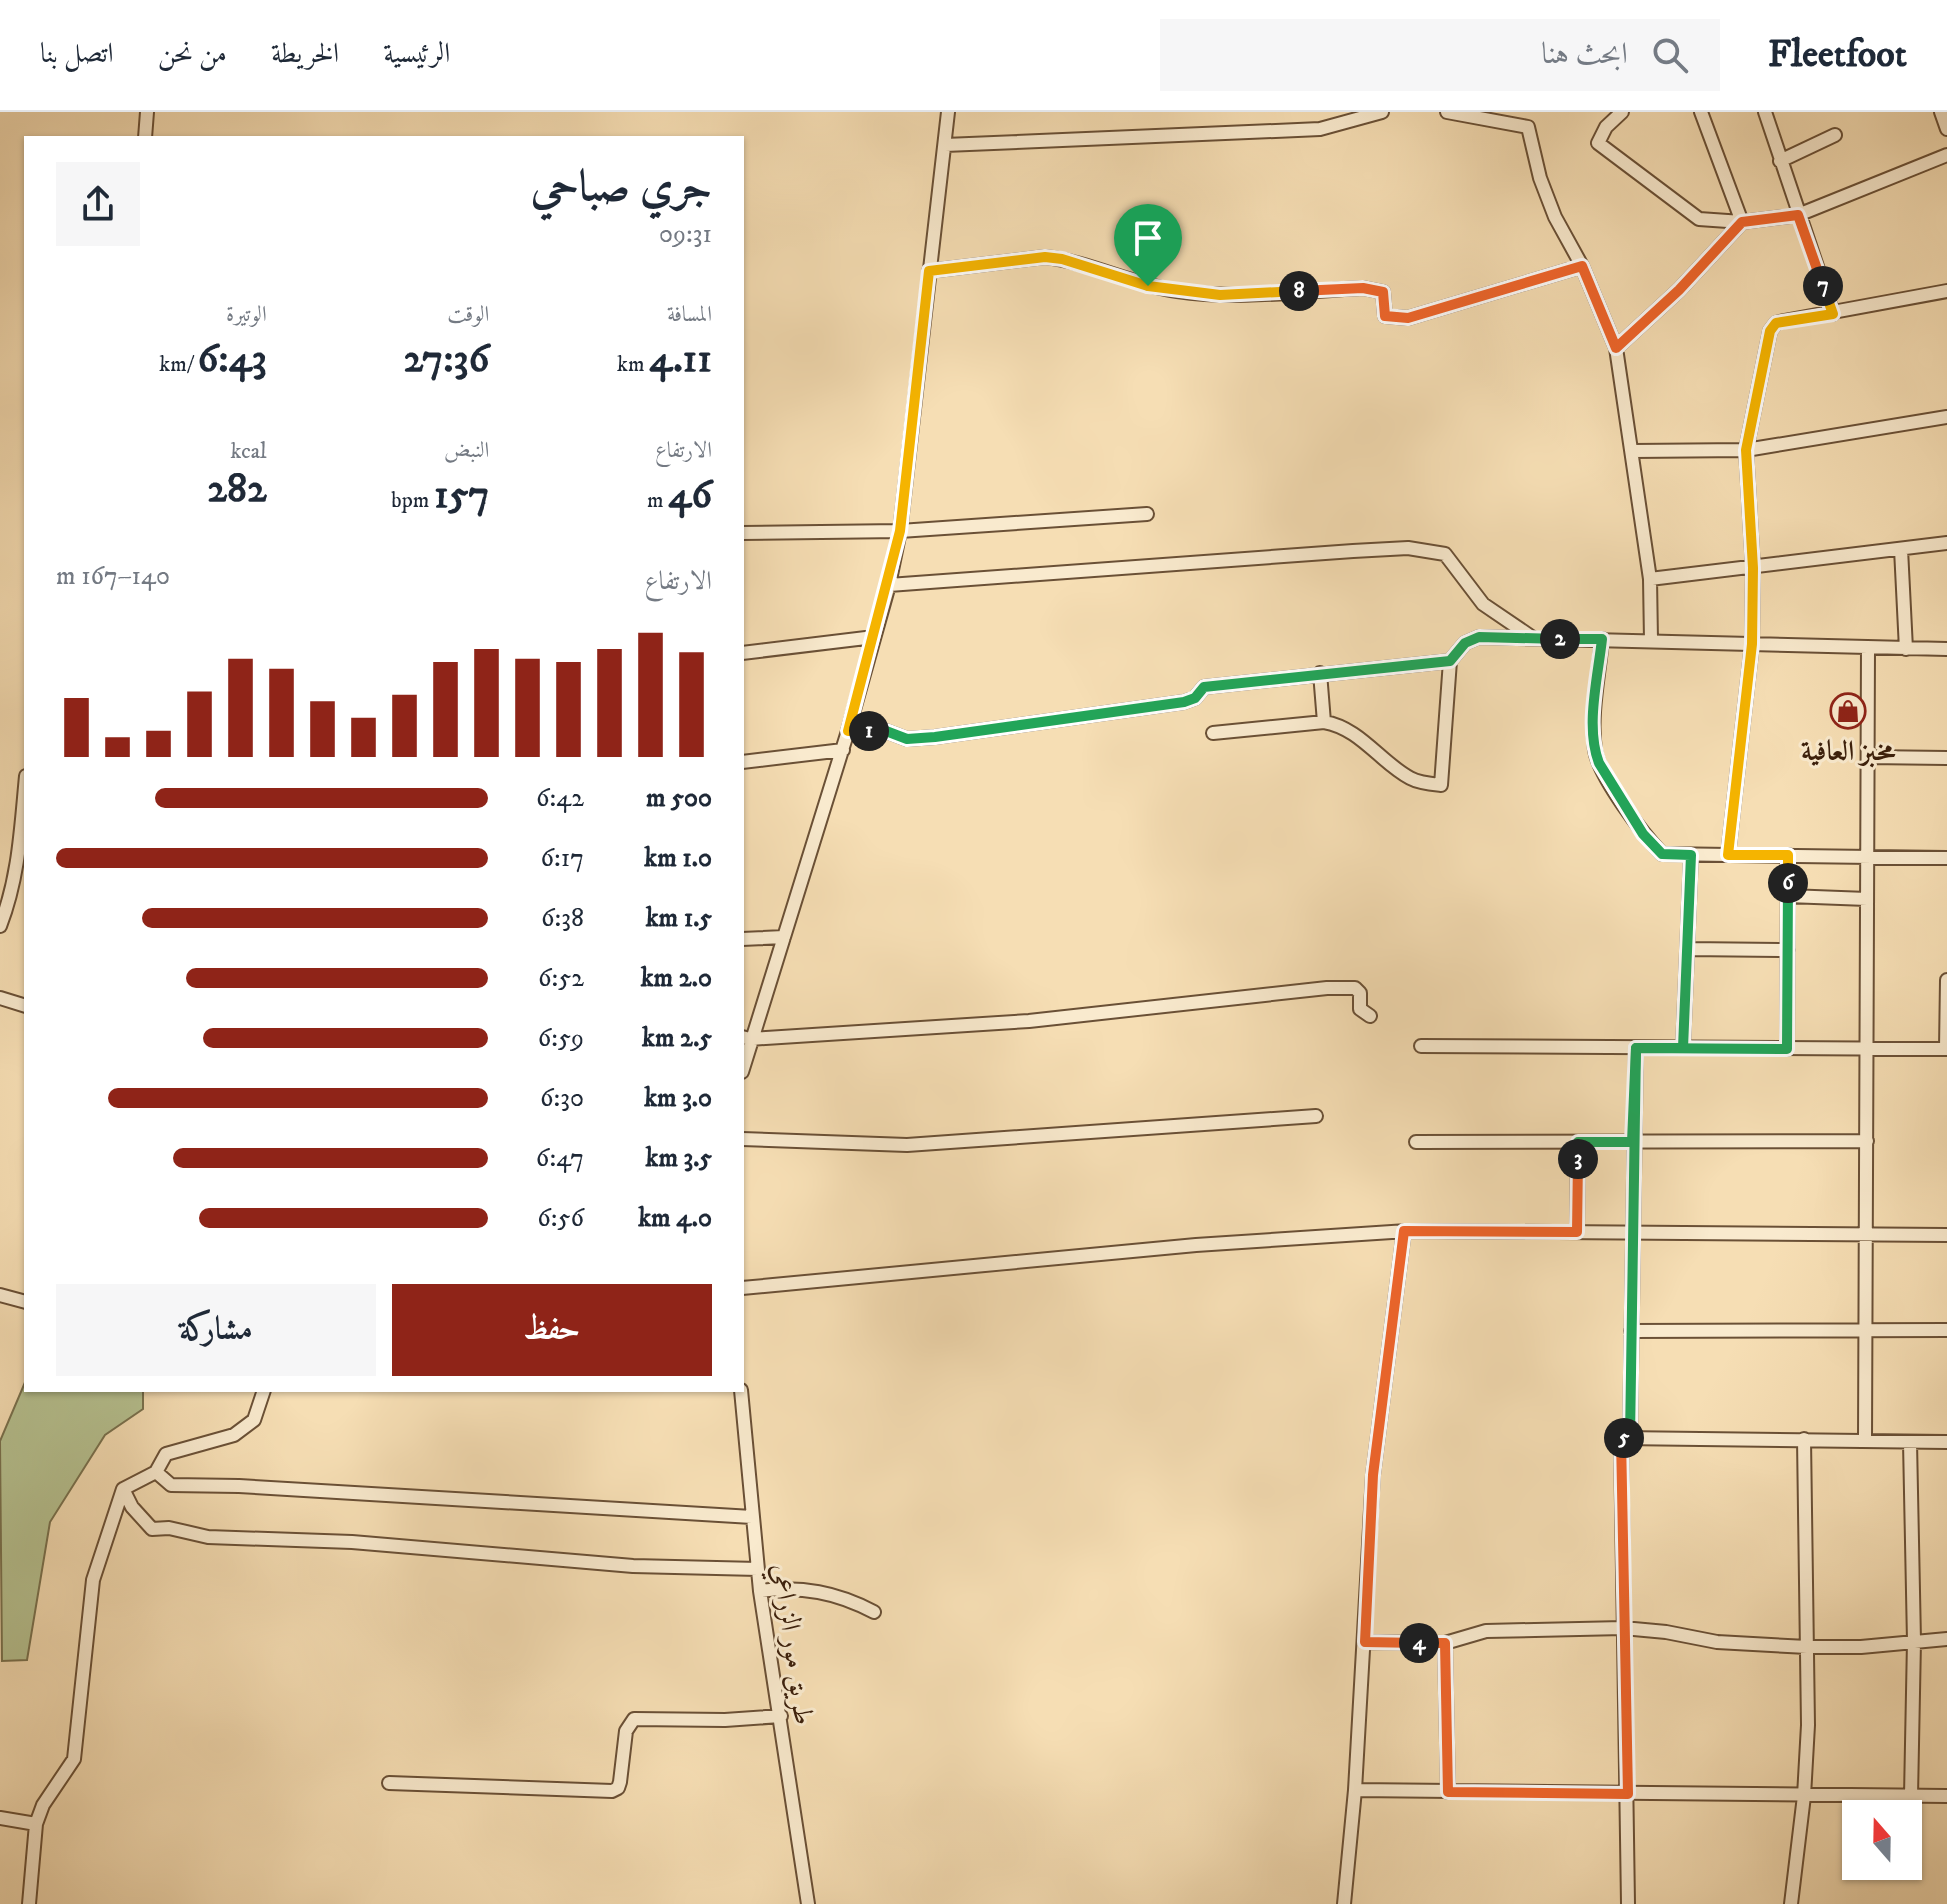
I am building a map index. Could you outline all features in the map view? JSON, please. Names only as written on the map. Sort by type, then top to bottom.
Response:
[{"type":"street","points":[[145,136],[147,112]]},
{"type":"street","points":[[948,112],[900,531],[889,585],[843,750],[784,937],[746,1038],[1029,1021],[1327,988],[1355,988],[1360,993],[1360,1009],[1370,1016]]},
{"type":"street","points":[[945,145],[1320,129],[1382,112]]},
{"type":"street","points":[[1447,112],[1479,115],[1528,127]]},
{"type":"street","points":[[1526,112],[1540,178],[1555,217],[1582,266],[1616,348],[1650,579],[1651,640]]},
{"type":"street","points":[[1622,112],[1606,127],[1598,143],[1699,219],[1742,222],[1798,215],[1947,155]]},
{"type":"street","points":[[1701,112],[1742,222]]},
{"type":"street","points":[[1765,112],[1833,314]]},
{"type":"street","points":[[1941,112],[1947,129]]},
{"type":"street","points":[[1780,161],[1835,135]]},
{"type":"street","points":[[1616,348],[1679,290],[1742,222]]},
{"type":"street","points":[[929,271],[1045,257],[1179,292],[1220,295],[1363,288],[1383,292],[1385,316],[1400,319],[1582,266]]},
{"type":"street","points":[[1728,855],[1752,644],[1753,568],[1746,450],[1770,331],[1776,323],[1947,291]]},
{"type":"street","points":[[1633,451],[1746,450],[1947,417]]},
{"type":"street","points":[[744,533],[900,531],[1147,514]]},
{"type":"street","points":[[1650,579],[1947,543]]},
{"type":"street","points":[[1901,549],[1906,649]]},
{"type":"street","points":[[889,585],[1353,551],[1430,550],[1445,554],[1483,604],[1533,638]]},
{"type":"street","points":[[744,653],[874,637]]},
{"type":"street","points":[[1213,733],[1324,722],[1335,724],[1361,739],[1409,778],[1441,785],[1450,661],[1465,643],[1479,637],[1947,649]]},
{"type":"street","points":[[1602,639],[1594,714],[1596,753],[1599,763],[1643,834],[1662,854],[1947,858]]},
{"type":"street","points":[[1865,1440],[1868,648]]},
{"type":"street","points":[[848,731],[886,731],[907,739],[935,737],[1184,702],[1195,698],[1204,687],[1450,661]]},
{"type":"street","points":[[1320,673],[1324,722]]},
{"type":"street","points":[[744,762],[843,750]]},
{"type":"street","points":[[1868,757],[1947,758]]},
{"type":"street","points":[[0,926],[12,895],[24,802]]},
{"type":"street","points":[[1683,1048],[1691,855]]},
{"type":"street","points":[[1787,1049],[1788,855]]},
{"type":"street","points":[[1788,896],[1867,899]]},
{"type":"street","points":[[744,939],[784,937]]},
{"type":"street","points":[[1687,949],[1788,950]]},
{"type":"street","points":[[1421,1046],[1947,1049],[1947,980]]},
{"type":"street","points":[[0,998],[24,1005]]},
{"type":"street","points":[[1630,1438],[1632,1142],[1636,1048]]},
{"type":"street","points":[[744,1139],[907,1145],[1316,1116]]},
{"type":"street","points":[[1416,1142],[1867,1141]]},
{"type":"street","points":[[1577,1232],[1578,1142]]},
{"type":"street","points":[[744,1288],[1196,1245],[1404,1231],[1947,1235]]},
{"type":"street","points":[[1344,1904],[1355,1790],[1373,1475],[1404,1231]]},
{"type":"street","points":[[0,1295],[24,1301]]},
{"type":"street","points":[[1631,1331],[1947,1330]]},
{"type":"street","points":[[29,1904],[36,1824],[43,1805],[74,1759],[93,1580],[123,1489],[156,1472],[166,1454],[234,1435],[254,1420],[262,1392]]},
{"type":"street","name":"طريق مور الزراعي","points":[[741,1392],[760,1591],[808,1904]]},
{"type":"street","points":[[1628,1904],[1621,1438],[1947,1442]]},
{"type":"street","points":[[1791,1904],[1804,1796],[1807,1647],[1804,1439]]},
{"type":"street","points":[[1910,1442],[1914,1641],[1911,1796]]},
{"type":"street","points":[[156,1472],[171,1485],[190,1487],[239,1486],[752,1517]]},
{"type":"street","points":[[123,1489],[132,1507],[152,1529],[169,1528],[208,1537],[352,1542],[633,1566],[758,1569]]},
{"type":"street","points":[[760,1591],[808,1589],[839,1596],[874,1612]]},
{"type":"street","points":[[1365,1642],[1445,1643],[1486,1631],[1623,1628],[1717,1642],[1807,1647],[1861,1647],[1947,1639]]},
{"type":"street","points":[[1445,1643],[1448,1792]]},
{"type":"street","points":[[389,1783],[612,1791],[618,1788],[620,1782],[626,1731],[634,1719],[725,1720],[781,1716]]},
{"type":"street","points":[[1355,1790],[1947,1796]]},
{"type":"street","points":[[0,1818],[36,1824]]},
{"type":"green space","points":[[24,1385],[24,1392],[143,1392],[143,1409],[105,1435],[50,1522],[27,1660],[2,1661],[0,1441]]},
{"type":"place","name":"مخبز العافية","points":[[1848,711]]},
{"type":"route","points":[[1148,286],[1062,259],[1045,257],[929,271],[900,531],[889,585],[848,731],[886,731],[907,739],[935,737],[1184,702],[1195,698],[1204,687],[1450,661],[1465,643],[1479,637],[1602,639],[1594,714],[1599,763],[1643,834],[1662,854],[1691,855],[1683,1048],[1636,1048],[1632,1142],[1578,1142],[1577,1232],[1404,1231],[1373,1475],[1365,1642],[1445,1643],[1448,1792],[1628,1794],[1621,1438],[1630,1438],[1632,1142],[1636,1048],[1787,1049],[1788,855],[1728,855],[1752,644],[1753,568],[1746,450],[1770,331],[1776,323],[1833,314],[1798,215],[1742,222],[1679,290],[1616,348],[1582,266],[1408,318],[1385,316],[1383,292],[1363,288],[1220,295],[1148,286]]}]
